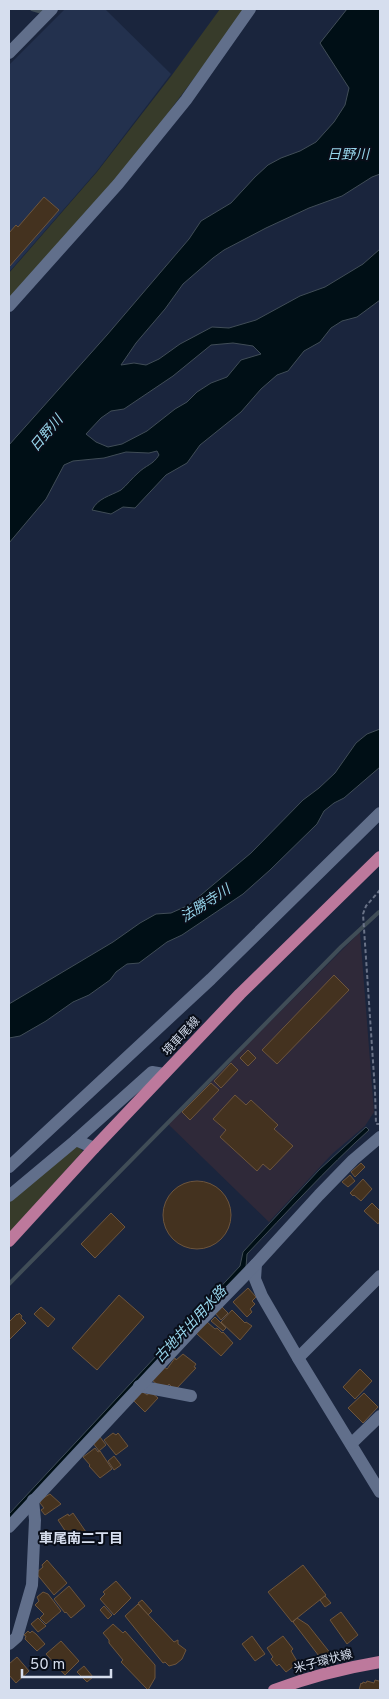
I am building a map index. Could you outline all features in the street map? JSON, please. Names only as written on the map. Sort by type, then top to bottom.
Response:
[{"type":"main road","name":"境車尾線","points":[[9,1241],[240,994],[380,857]]},
{"type":"main road","name":"米子環状線","points":[[274,1690],[294,1682],[347,1668],[380,1662]]},
{"type":"street","points":[[9,53],[52,9]]},
{"type":"street","points":[[9,306],[118,184],[186,100],[250,9]]},
{"type":"street","points":[[9,1167],[205,986],[380,813]]},
{"type":"street","points":[[9,1196],[76,1140],[152,1072],[164,1074]]},
{"type":"street","points":[[9,1527],[326,1188],[380,1136]]},
{"type":"street","points":[[76,1140],[94,1148]]},
{"type":"street","points":[[256,1264],[254,1279],[262,1296],[380,1492]]},
{"type":"street","points":[[298,1358],[380,1276]]},
{"type":"street","points":[[139,1386],[191,1396]]},
{"type":"street","points":[[351,1444],[380,1416]]},
{"type":"street","points":[[9,1644],[17,1637],[32,1585],[35,1520],[33,1500]]},
{"type":"path","points":[[380,890],[366,906],[363,914],[376,1091],[376,1124],[380,1124]]},
{"type":"shaded area","points":[[65,9],[105,9],[171,74],[97,171],[9,272],[9,65]]},
{"type":"shaded area","points":[[360,932],[374,1112],[365,1126],[332,1154],[269,1222],[168,1124]]},
{"type":"green space","points":[[220,9],[244,9],[123,173],[9,300],[9,273],[97,172]]},
{"type":"green space","points":[[77,1146],[83,1151],[9,1233],[9,1199]]},
{"type":"water","name":"日野川","points":[[347,9],[380,9],[380,174],[342,196],[309,208],[266,228],[224,250],[213,258],[183,284],[121,365],[134,363],[146,365],[212,327],[229,328],[256,320],[300,296],[325,287],[363,264],[380,249],[380,300],[357,317],[342,321],[331,328],[320,342],[304,351],[288,371],[277,375],[261,389],[241,412],[200,445],[187,463],[166,475],[135,508],[123,507],[111,514],[92,510],[105,498],[121,490],[141,470],[154,461],[159,455],[157,451],[149,453],[126,452],[104,458],[73,461],[64,465],[46,499],[9,543],[9,445],[107,335],[189,239],[201,221],[231,203],[268,165],[316,142],[334,122],[345,105],[349,88],[320,43]],"holes":[[[233,343],[253,346],[261,354],[241,360],[227,377],[211,383],[197,392],[187,402],[147,431],[122,444],[108,447],[96,442],[86,434],[101,418],[111,411],[124,409],[173,376],[211,345]]]},
{"type":"water","name":"法勝寺川","points":[[380,729],[380,767],[344,798],[324,811],[317,824],[243,894],[182,935],[167,942],[139,963],[127,964],[116,972],[110,980],[89,995],[73,1002],[20,1036],[9,1038],[9,1004],[156,914],[171,913],[189,905],[251,853],[303,800],[335,773],[356,743],[367,734]]},
{"type":"water","name":"古地井出用水路","points":[[366,1127],[369,1130],[322,1175],[247,1254],[246,1267],[9,1521],[9,1514],[240,1266],[243,1252],[319,1170]]},
{"type":"building","points":[[44,197],[59,210],[9,267],[9,233],[16,225],[18,227]]},
{"type":"building","points":[[334,975],[349,990],[277,1064],[262,1050]]},
{"type":"building","points":[[248,1050],[256,1058],[248,1066],[240,1058]]},
{"type":"building","points":[[231,1063],[238,1070],[221,1088],[214,1081]]},
{"type":"building","points":[[211,1083],[219,1090],[190,1120],[182,1112]]},
{"type":"building","points":[[235,1095],[246,1105],[251,1100],[278,1125],[274,1129],[293,1146],[270,1170],[263,1164],[257,1171],[220,1137],[226,1130],[213,1119]]},
{"type":"building","points":[[361,1163],[365,1167],[355,1177],[351,1172]]},
{"type":"building","points":[[350,1175],[355,1181],[348,1187],[342,1182]]},
{"type":"building","points":[[363,1179],[372,1189],[361,1201],[350,1193]]},
{"type":"building","points":[[190,1181],[204,1181],[216,1186],[226,1196],[231,1208],[231,1222],[226,1234],[216,1244],[204,1249],[190,1249],[178,1244],[168,1234],[163,1222],[163,1208],[168,1196],[178,1186]]},
{"type":"building","points":[[372,1203],[380,1211],[380,1221],[378,1224],[364,1211]]},
{"type":"building","points":[[111,1213],[125,1227],[95,1258],[81,1244]]},
{"type":"building","points":[[248,1288],[256,1297],[252,1301],[255,1304],[250,1309],[252,1312],[247,1317],[233,1302]]},
{"type":"building","points":[[119,1295],[144,1317],[97,1370],[72,1348]]},
{"type":"building","points":[[221,1306],[228,1313],[221,1320],[215,1313]]},
{"type":"building","points":[[41,1307],[55,1319],[48,1327],[34,1314]]},
{"type":"building","points":[[232,1310],[245,1323],[252,1326],[240,1340],[221,1322]]},
{"type":"building","points":[[19,1313],[26,1323],[9,1340],[9,1320]]},
{"type":"building","points":[[215,1317],[226,1328],[223,1331],[211,1321]]},
{"type":"building","points":[[207,1322],[215,1329],[217,1328],[223,1332],[233,1343],[221,1356],[196,1333]]},
{"type":"building","points":[[183,1354],[196,1364],[194,1367],[196,1368],[175,1390],[169,1384],[166,1388],[159,1386],[152,1380],[164,1367],[167,1369],[175,1358],[176,1360]]},
{"type":"building","points":[[360,1369],[372,1381],[355,1399],[343,1387]]},
{"type":"building","points":[[142,1391],[147,1395],[151,1392],[158,1398],[145,1412],[133,1400]]},
{"type":"building","points":[[364,1393],[378,1407],[363,1423],[348,1408]]},
{"type":"building","points":[[113,1433],[116,1435],[118,1433],[128,1446],[116,1455],[104,1440]]},
{"type":"building","points":[[100,1437],[106,1445],[99,1451],[93,1443]]},
{"type":"building","points":[[95,1448],[98,1452],[100,1451],[112,1469],[100,1478],[83,1457]]},
{"type":"building","points":[[114,1456],[121,1465],[114,1470],[108,1461]]},
{"type":"building","points":[[50,1494],[61,1504],[45,1515],[41,1510],[44,1508],[40,1500]]},
{"type":"building","points":[[73,1513],[86,1532],[72,1541],[58,1520]]},
{"type":"building","points":[[47,1560],[67,1583],[54,1595],[36,1573]]},
{"type":"building","points":[[303,1565],[326,1595],[292,1622],[268,1592]]},
{"type":"building","points":[[116,1581],[131,1598],[114,1615],[100,1599],[105,1594],[103,1592]]},
{"type":"building","points":[[69,1586],[85,1606],[71,1618],[54,1599]]},
{"type":"building","points":[[43,1592],[48,1594],[61,1611],[46,1624],[40,1618],[44,1614],[35,1605],[39,1601],[37,1597]]},
{"type":"building","points":[[325,1596],[331,1603],[325,1607],[320,1600]]},
{"type":"building","points":[[142,1600],[152,1611],[148,1615],[138,1603]]},
{"type":"building","points":[[138,1604],[174,1642],[178,1640],[178,1644],[186,1650],[182,1659],[176,1664],[169,1666],[165,1662],[163,1663],[125,1616]]},
{"type":"building","points":[[104,1606],[112,1615],[108,1619],[100,1610]]},
{"type":"building","points":[[341,1612],[358,1635],[347,1644],[330,1620]]},
{"type":"building","points":[[38,1618],[46,1626],[38,1632],[31,1624]]},
{"type":"building","points":[[297,1618],[308,1625],[331,1654],[322,1660],[293,1622]]},
{"type":"building","points":[[113,1624],[123,1633],[125,1631],[155,1665],[155,1678],[148,1690],[121,1662],[123,1660],[103,1633]]},
{"type":"building","points":[[28,1631],[36,1634],[45,1644],[37,1651],[25,1639],[26,1636],[24,1635]]},
{"type":"building","points":[[252,1636],[265,1654],[255,1661],[242,1644]]},
{"type":"building","points":[[283,1636],[293,1649],[291,1651],[298,1663],[286,1672],[271,1659],[273,1657],[267,1648]]},
{"type":"building","points":[[61,1641],[79,1661],[65,1675],[46,1654]]},
{"type":"building","points":[[17,1657],[29,1671],[16,1683],[9,1675],[9,1664]]},
{"type":"building","points":[[84,1666],[93,1677],[87,1682],[77,1672]]},
{"type":"building","points":[[375,1680],[380,1680],[380,1690],[359,1690],[361,1683],[366,1683],[367,1681],[374,1683]]},
{"type":"waterway","points":[[32,9],[42,12]]},
{"type":"waterway","points":[[9,1284],[341,947],[379,912]]},
{"type":"district","name":"車尾南二丁目","points":[[81,1538]]}]
